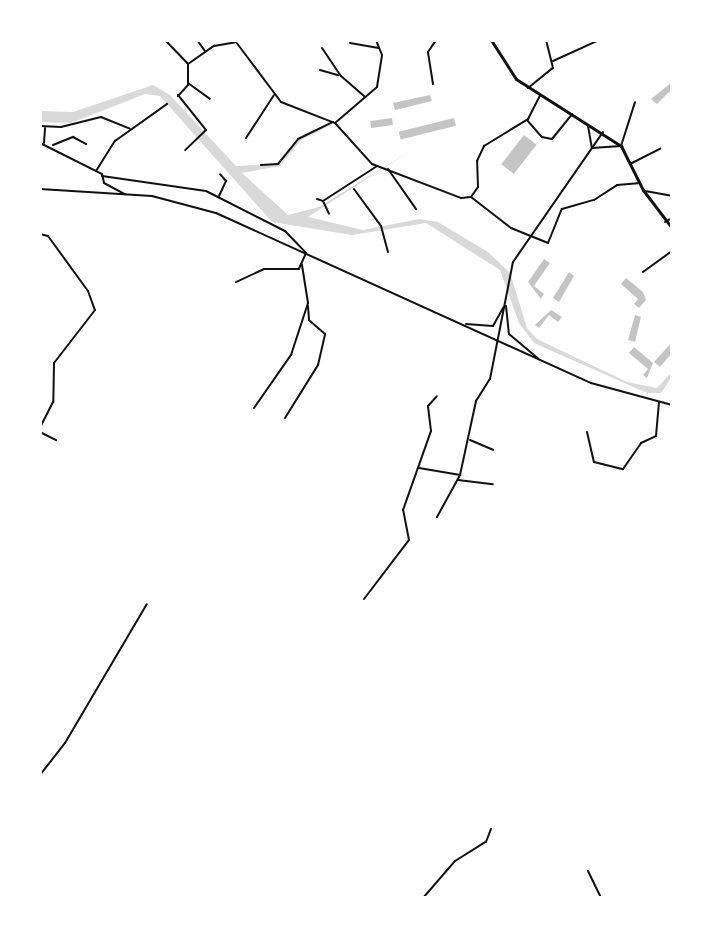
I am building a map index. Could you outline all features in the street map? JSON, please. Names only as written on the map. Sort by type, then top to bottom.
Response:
[{"type":"main road","points":[[491,40],[510,73],[528,88],[603,132],[621,146],[642,190],[672,228]]},
{"type":"street","points":[[165,40],[188,64],[188,83],[178,96],[205,133],[185,150]]},
{"type":"street","points":[[197,40],[205,51]]},
{"type":"street","points":[[247,40],[260,40]]},
{"type":"street","points":[[261,165],[278,164],[298,139],[334,123],[377,87],[379,48],[376,40]]},
{"type":"street","points":[[433,84],[428,52],[436,40]]},
{"type":"street","points":[[528,88],[547,76],[553,61],[546,40]]},
{"type":"street","points":[[553,61],[599,40]]},
{"type":"street","points":[[188,64],[205,51],[237,41],[274,95],[300,111],[334,123],[377,166],[460,198],[471,197],[511,228],[531,233],[548,243],[562,209],[594,200],[617,185],[638,183]]},
{"type":"street","points":[[350,44],[379,48]]},
{"type":"street","points":[[322,48],[341,76],[365,97]]},
{"type":"street","points":[[320,70],[341,76]]},
{"type":"street","points":[[188,83],[210,99]]},
{"type":"street","points":[[246,138],[274,95]]},
{"type":"street","points":[[471,197],[478,187],[477,161],[484,146],[527,119],[540,95]]},
{"type":"street","points":[[592,148],[621,146],[635,102]]},
{"type":"street","points":[[96,171],[114,141],[167,104]]},
{"type":"street","points":[[527,119],[548,139],[558,137],[572,114]]},
{"type":"street","points":[[40,126],[45,128],[101,117],[130,129]]},
{"type":"street","points":[[586,123],[592,148]]},
{"type":"street","points":[[45,128],[42,143],[53,145],[102,176],[173,190],[195,187],[219,196],[285,231],[306,253]]},
{"type":"street","points":[[437,518],[460,475],[470,440],[476,401],[490,379],[513,262],[603,132]]},
{"type":"street","points":[[53,145],[73,137],[86,144]]},
{"type":"street","points":[[630,164],[660,149]]},
{"type":"street","points":[[323,201],[377,166]]},
{"type":"street","points":[[387,169],[416,209]]},
{"type":"street","points":[[219,196],[226,181],[220,174]]},
{"type":"street","points":[[102,176],[104,183],[125,194]]},
{"type":"street","points":[[40,189],[125,194],[216,213],[611,390],[672,405]]},
{"type":"street","points":[[354,189],[381,226],[388,252]]},
{"type":"street","points":[[642,190],[672,196]]},
{"type":"street","points":[[317,199],[323,201],[329,214]]},
{"type":"street","points":[[665,222],[672,218]]},
{"type":"street","points":[[40,234],[48,236],[88,291],[95,310],[54,363],[53,402],[40,427]]},
{"type":"street","points":[[643,272],[672,251]]},
{"type":"street","points":[[285,418],[318,365],[325,334],[309,320],[302,264],[306,253]]},
{"type":"street","points":[[236,282],[264,269],[291,270],[302,264]]},
{"type":"street","points":[[466,324],[495,325],[506,300]]},
{"type":"street","points":[[506,300],[509,334],[538,358]]},
{"type":"street","points":[[254,408],[291,355],[308,303]]},
{"type":"street","points":[[364,599],[409,540],[403,510],[432,426],[428,406],[437,396]]},
{"type":"street","points":[[586,432],[594,462],[623,469],[641,443],[656,436],[659,402]]},
{"type":"street","points":[[40,432],[56,440]]},
{"type":"street","points":[[470,440],[493,450]]},
{"type":"street","points":[[419,468],[460,475]]},
{"type":"street","points":[[458,480],[493,484]]},
{"type":"street","points":[[40,775],[147,604]]},
{"type":"street","points":[[423,897],[455,861],[486,842],[491,829]]},
{"type":"street","points":[[588,872],[602,897]]},
{"type":"shaded area","points":[[153,85],[170,95],[236,166],[280,164],[298,141],[315,130],[333,124],[301,140],[280,166],[242,173],[288,215],[319,207],[410,151],[308,217],[363,230],[419,219],[438,222],[488,252],[510,273],[527,328],[537,339],[627,382],[657,388],[671,373],[671,378],[661,393],[647,393],[534,343],[519,323],[500,270],[426,223],[352,235],[272,222],[160,96],[145,94],[71,123],[41,122],[40,111],[73,112]]},
{"type":"building","points":[[672,82],[672,89],[657,104],[651,99]]},
{"type":"building","points":[[430,95],[432,101],[395,110],[393,103]]},
{"type":"building","points":[[392,118],[393,125],[371,128],[370,121]]},
{"type":"building","points":[[454,118],[456,126],[401,140],[399,132]]},
{"type":"building","points":[[524,135],[537,145],[514,174],[501,164]]},
{"type":"building","points":[[544,259],[550,263],[534,286],[544,294],[541,299],[528,282]]},
{"type":"building","points":[[569,272],[574,276],[559,302],[553,298]]},
{"type":"building","points":[[626,278],[643,292],[646,300],[639,308],[634,304],[638,299],[621,284]]},
{"type":"building","points":[[551,310],[562,317],[558,322],[549,315],[539,328],[535,325]]},
{"type":"building","points":[[635,315],[641,317],[635,342],[628,340]]},
{"type":"building","points":[[672,342],[672,353],[660,367],[654,362]]},
{"type":"building","points":[[634,347],[653,363],[647,378],[643,375],[648,369],[629,353]]}]
